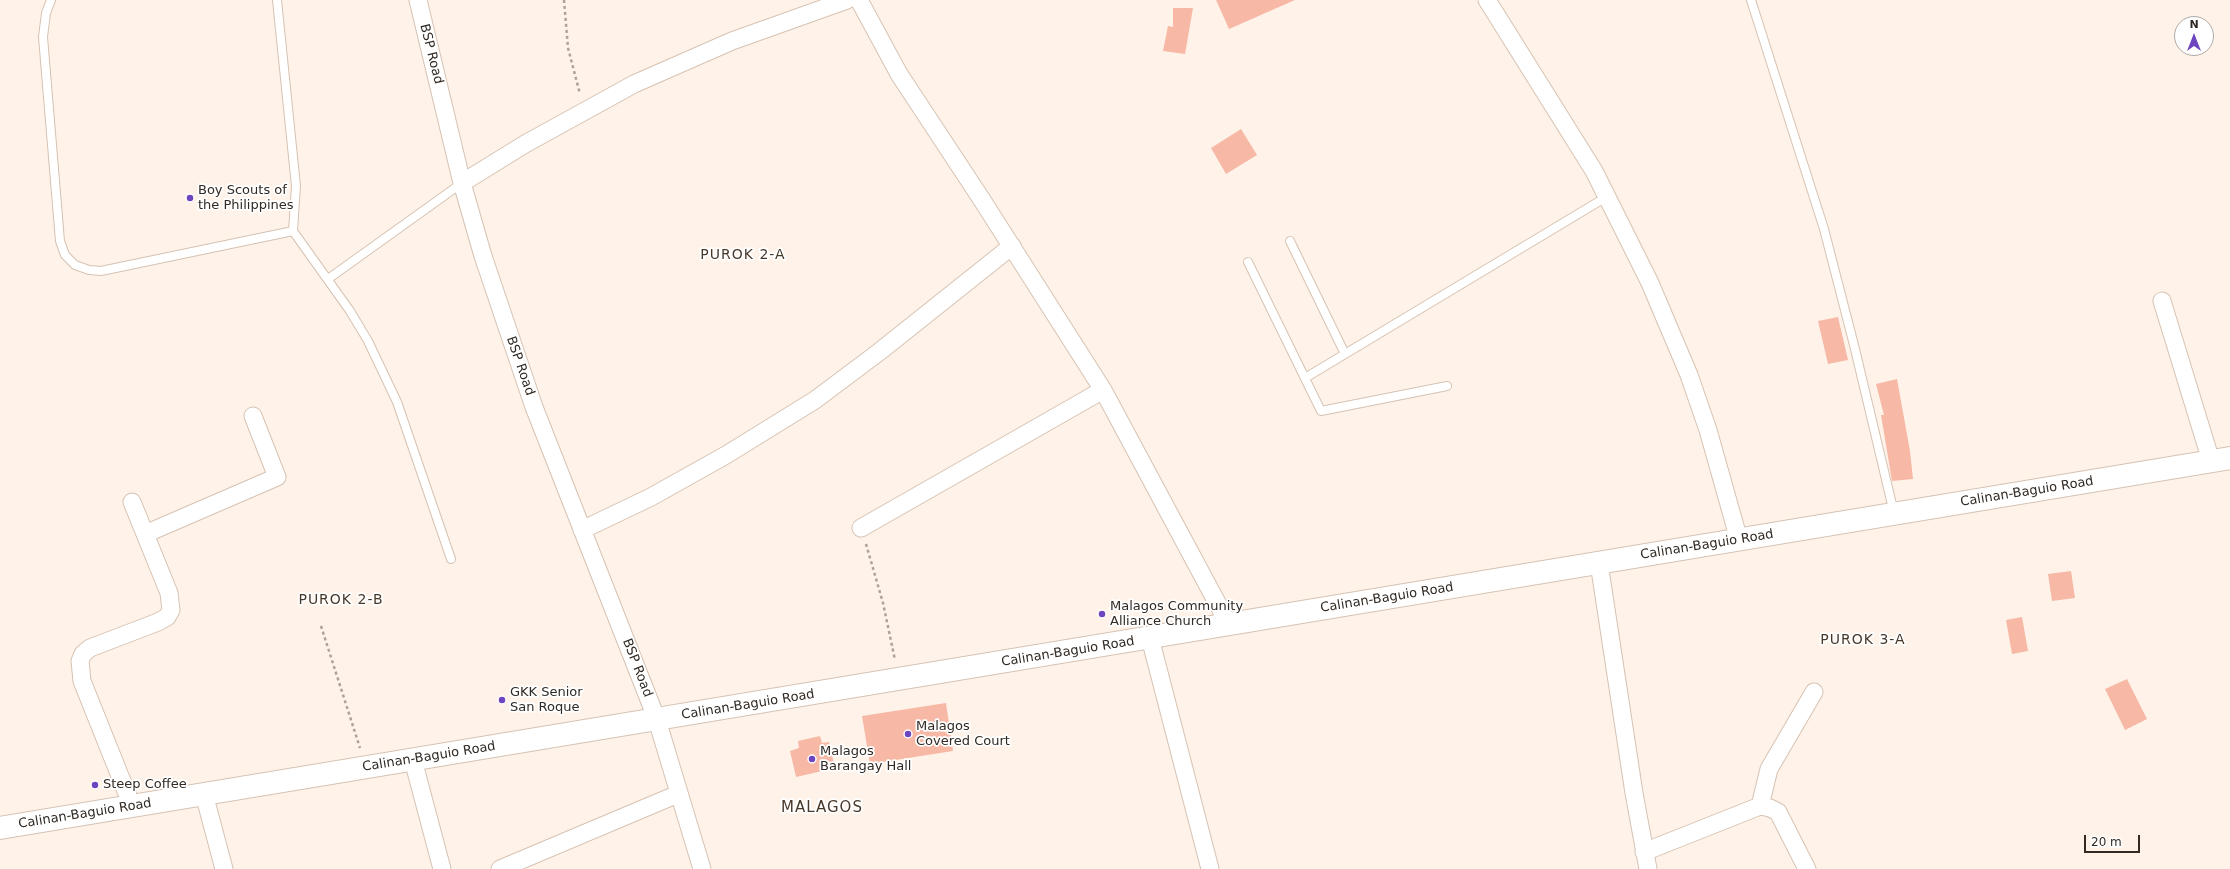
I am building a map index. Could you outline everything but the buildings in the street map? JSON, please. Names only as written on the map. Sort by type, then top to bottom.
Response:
[{"type":"main road","name":"Calinan-Baguio Road","points":[[0,828],[2220,460]]},
{"type":"street","name":"BSP Road","points":[[418,0],[462,183],[483,256],[534,407],[657,720],[678,794],[702,869]]},
{"type":"street","points":[[462,183],[584,110],[634,84],[732,41],[847,0]]},
{"type":"street","points":[[859,0],[899,74],[1012,246],[1103,390],[1229,625]]},
{"type":"street","points":[[1487,0],[1608,196],[1650,283],[1688,375],[1708,430],[1739,540]]},
{"type":"street","points":[[582,530],[651,497],[726,455],[815,400],[879,352],[1012,246]]},
{"type":"street","points":[[2162,301],[2220,460]]},
{"type":"street","points":[[861,528],[1103,390]]},
{"type":"street","points":[[145,534],[277,477],[253,416]]},
{"type":"street","points":[[132,502],[169,593],[171,610],[166,617],[158,622],[90,648],[83,654],[80,661],[82,681],[132,806]]},
{"type":"street","points":[[1599,563],[1644,852],[1648,869]]},
{"type":"street","points":[[1150,638],[1210,869]]},
{"type":"street","points":[[1760,806],[1769,769],[1814,692]]},
{"type":"street","points":[[413,760],[442,869]]},
{"type":"street","points":[[204,794],[224,869]]},
{"type":"street","points":[[500,869],[678,794]]},
{"type":"street","points":[[1644,852],[1760,806],[1770,808],[1778,812],[1807,869]]},
{"type":"lane","points":[[51,0],[46,13],[43,37],[60,241],[65,254],[75,265],[89,270],[101,271],[293,231]]},
{"type":"lane","points":[[277,0],[296,186],[293,231],[328,279],[368,341],[397,402],[451,559]]},
{"type":"lane","points":[[1751,0],[1824,229],[1855,349],[1894,514]]},
{"type":"lane","points":[[328,279],[462,183]]},
{"type":"lane","points":[[1305,378],[1608,196]]},
{"type":"lane","points":[[1290,241],[1345,354]]},
{"type":"lane","points":[[1248,262],[1321,411],[1447,386]]},
{"type":"path","points":[[564,0],[568,48],[584,110]]},
{"type":"path","points":[[861,528],[883,603],[898,680]]},
{"type":"path","points":[[321,626],[366,768]]},
{"type":"place","name":"Boy Scouts of the Philippines","points":[[190,198]]},
{"type":"place","name":"Malagos Community Alliance Church","points":[[1102,614]]},
{"type":"place","name":"GKK Senior San Roque","points":[[502,700]]},
{"type":"place","name":"Malagos Covered Court","points":[[908,734]]},
{"type":"place","name":"Malagos Barangay Hall","points":[[812,759]]},
{"type":"place","name":"Steep Coffee","points":[[95,785]]},
{"type":"district","name":"PUROK 2-A","points":[[743,255]]},
{"type":"district","name":"PUROK 2-B","points":[[341,600]]},
{"type":"district","name":"PUROK 3-A","points":[[1863,640]]},
{"type":"district","name":"MALAGOS","points":[[822,808]]}]
